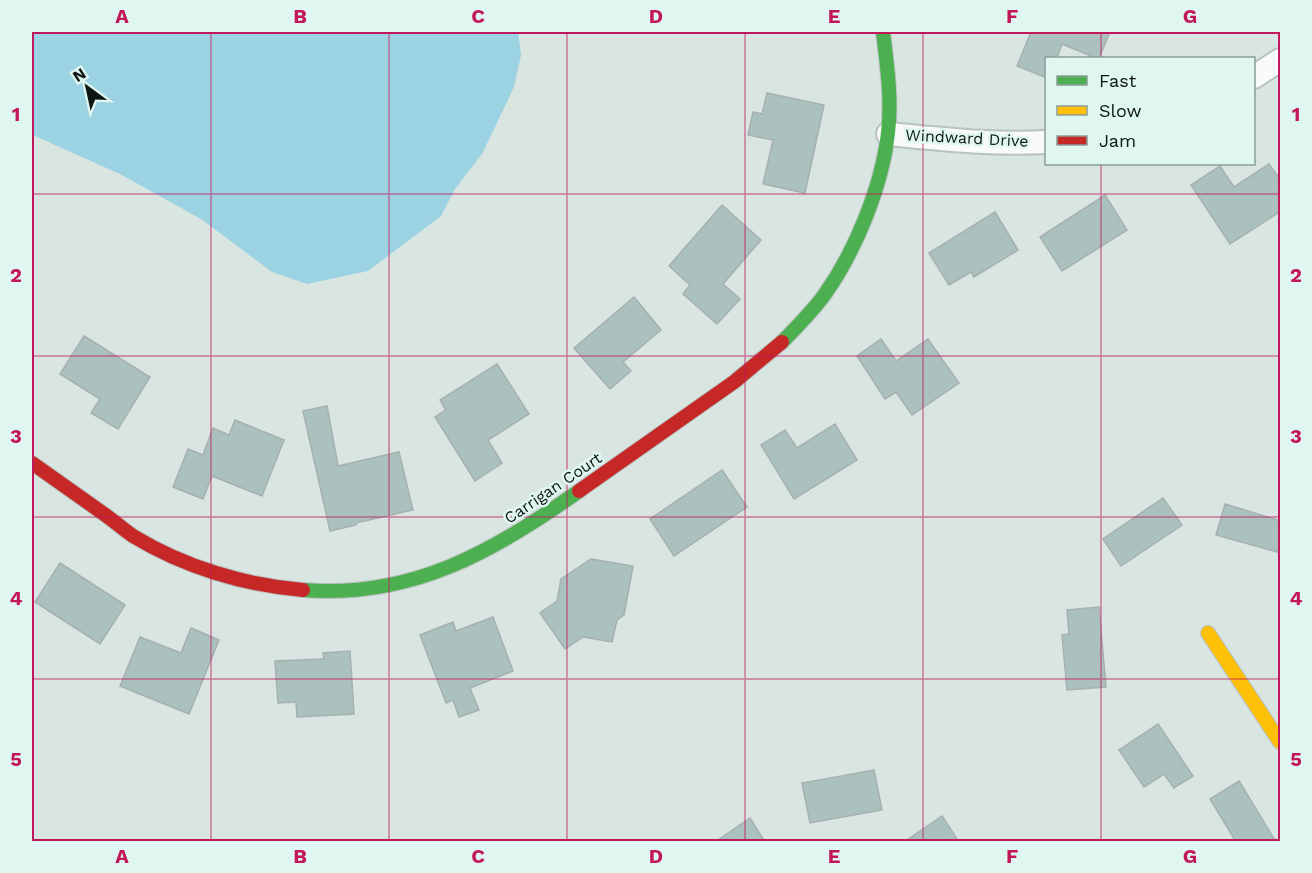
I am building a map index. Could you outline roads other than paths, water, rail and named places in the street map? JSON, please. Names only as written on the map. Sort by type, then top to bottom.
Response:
[{"type":"street","name":"Carrigan Court","points":[[32,463],[135,536],[180,559],[219,575],[266,586],[312,591],[359,589],[412,580],[450,568],[494,548],[545,515],[754,368],[795,330],[825,293],[847,256],[870,205],[882,163],[888,134],[889,91],[883,32]]},
{"type":"street","points":[[1255,76],[1281,60]]},
{"type":"street","name":"Windward Drive","points":[[888,134],[1024,143],[1045,141]]},
{"type":"street","points":[[1208,633],[1281,742]]},
{"type":"water","points":[[32,32],[518,32],[521,55],[514,87],[482,154],[455,189],[441,216],[368,271],[307,284],[272,272],[201,219],[122,175],[32,135]]}]
